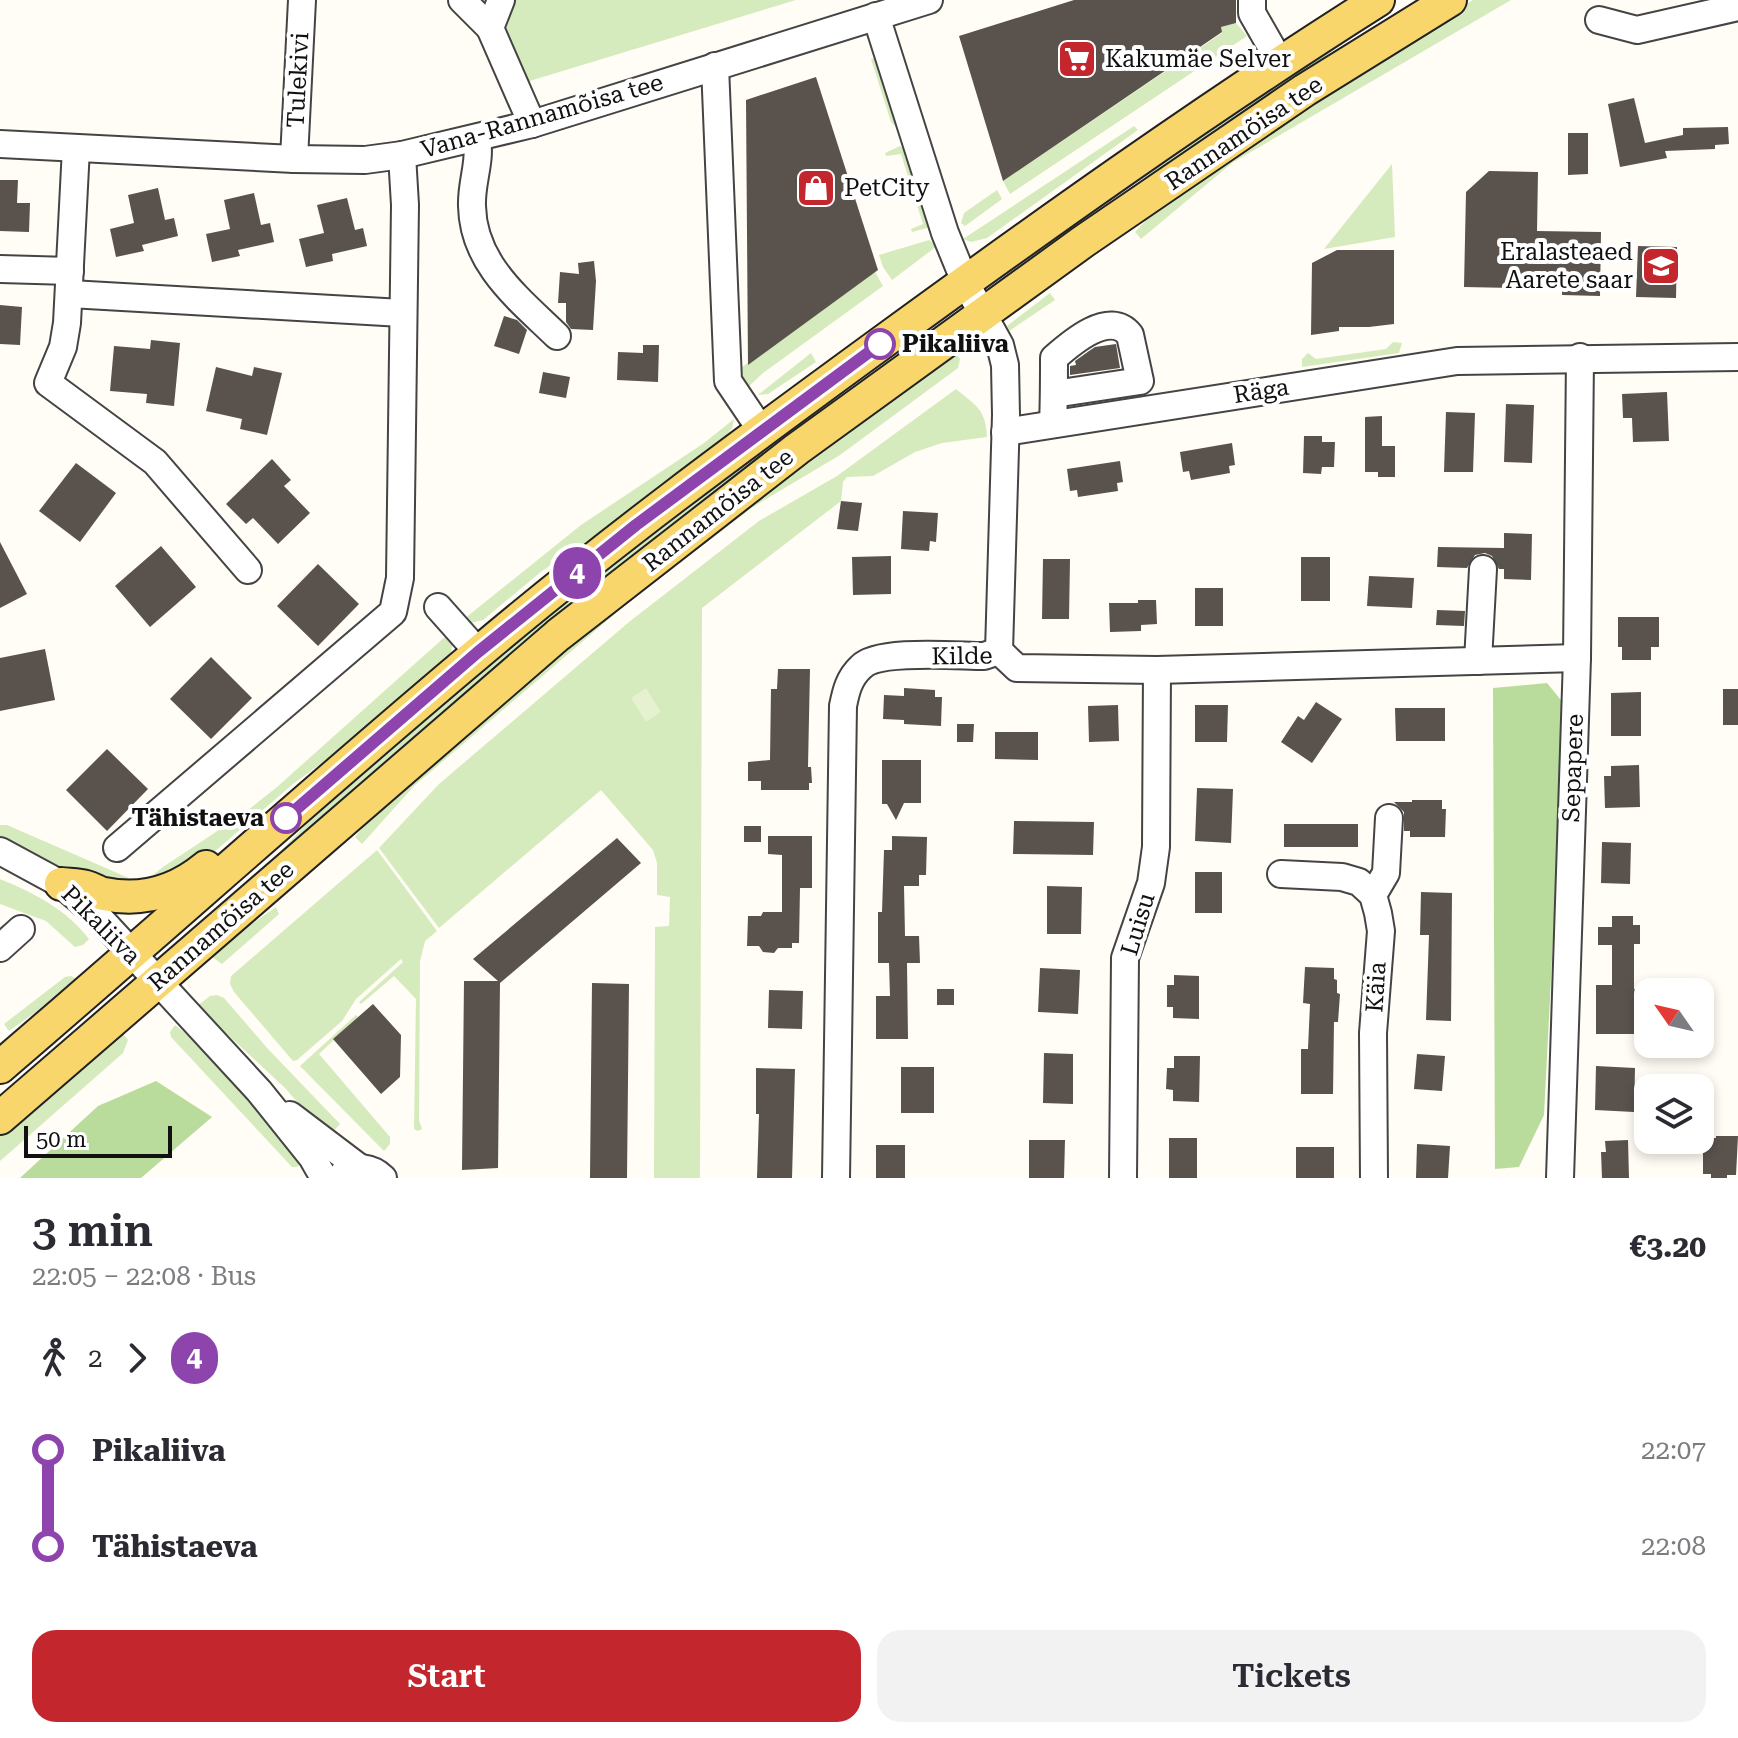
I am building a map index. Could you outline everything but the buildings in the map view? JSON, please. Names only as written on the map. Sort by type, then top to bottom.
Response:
[{"type":"main road","name":"Rannamõisa tee","points":[[0,1067],[478,652],[636,525],[761,430],[1101,184],[1280,62],[1378,0]]},
{"type":"main road","name":"Rannamõisa tee","points":[[0,1118],[558,635],[797,449],[1084,241],[1305,90],[1450,0]]},
{"type":"main road","points":[[49,877],[104,894],[161,894],[193,878],[235,844],[261,840]]},
{"type":"street","name":"Tulekivi","points":[[294,159],[302,0]]},
{"type":"street","points":[[462,0],[490,28],[532,124]]},
{"type":"street","points":[[490,28],[501,0]]},
{"type":"street","name":"Vana-Rannamõisa tee","points":[[0,144],[294,159],[365,160],[402,155],[532,124],[929,0]]},
{"type":"street","points":[[1252,0],[1252,13],[1280,62]]},
{"type":"street","points":[[1599,20],[1637,30],[1738,7]]},
{"type":"street","points":[[876,16],[945,233],[965,282],[1000,345],[1005,365],[999,651]]},
{"type":"street","points":[[715,66],[728,381],[761,430]]},
{"type":"street","points":[[477,139],[479,153],[472,219],[479,244],[492,270],[557,336]]},
{"type":"street","points":[[76,148],[70,283],[63,347],[48,383],[155,462],[248,570]]},
{"type":"street","points":[[117,848],[393,612],[400,578],[405,205],[402,155]]},
{"type":"street","points":[[0,269],[70,283],[402,313]]},
{"type":"street","points":[[1053,424],[1054,358],[1082,337],[1108,325],[1126,329],[1130,335],[1144,409]]},
{"type":"street","name":"Sepapere","points":[[1560,1178],[1577,658],[1580,357]]},
{"type":"street","name":"Räga","points":[[1005,432],[1457,361],[1738,357]]},
{"type":"street","points":[[1054,394],[1140,381]]},
{"type":"street","points":[[1478,661],[1483,569]]},
{"type":"street","points":[[438,607],[478,652]]},
{"type":"street","name":"Kilde","points":[[836,1178],[843,706],[847,686],[862,665],[880,657],[984,656],[999,651],[1017,668],[1157,670],[1577,658]]},
{"type":"street","name":"Luisu","points":[[1123,1178],[1125,958],[1151,883],[1156,847],[1157,670]]},
{"type":"street","points":[[1281,874],[1342,877],[1359,882],[1373,895],[1386,873],[1389,818]]},
{"type":"street","name":"Pikaliiva","points":[[0,851],[49,877],[94,912],[259,1091],[312,1157],[324,1178]]},
{"type":"street","name":"Pikaliiva","points":[[0,869],[49,877]]},
{"type":"street","name":"Käia","points":[[1373,895],[1381,931],[1373,1033],[1374,1178]]},
{"type":"street","points":[[0,948],[21,929]]},
{"type":"street","name":"Pikaliiva","points":[[259,1091],[360,1175]]},
{"type":"green space","points":[[505,0],[796,0],[523,83],[508,53],[502,32]]},
{"type":"green space","points":[[1473,0],[1511,0],[1232,163],[1141,239],[1135,232],[1167,198],[1309,103]]},
{"type":"green space","points":[[1236,23],[1247,36],[1010,194],[1003,181],[1222,33],[1221,27]]},
{"type":"green space","points":[[1339,38],[1343,43],[1277,95],[1147,182],[1144,178],[1218,118]]},
{"type":"green space","points":[[877,57],[897,119],[895,126],[891,122],[871,59]]},
{"type":"green space","points":[[1134,126],[1138,130],[987,238],[971,242],[963,239]]},
{"type":"green space","points":[[900,146],[907,152],[930,224],[927,228],[912,232],[911,229],[923,224],[901,154],[886,156],[885,153]]},
{"type":"green space","points":[[1392,164],[1395,237],[1324,249]]},
{"type":"green space","points":[[997,190],[1002,199],[965,226],[961,223],[964,213]]},
{"type":"green space","points":[[929,240],[937,246],[892,280],[879,255]]},
{"type":"green space","points":[[875,272],[883,286],[763,373],[746,389],[738,378],[739,369]]},
{"type":"green space","points":[[1050,293],[1055,300],[1009,331],[1007,326]]},
{"type":"green space","points":[[1393,342],[1402,343],[1399,353],[1302,367],[1302,359],[1308,353],[1316,359],[1386,349]]},
{"type":"green space","points":[[955,352],[960,359],[958,368],[840,455],[753,507],[631,600],[414,786],[362,844],[355,837],[387,798],[568,645],[741,508]]},
{"type":"green space","points":[[811,353],[816,362],[768,394],[758,395]]},
{"type":"green space","points":[[854,383],[787,442],[280,859],[277,855],[347,782],[641,535]]},
{"type":"green space","points":[[956,389],[982,414],[987,437],[942,443],[915,452],[873,476],[847,477],[843,482],[841,501],[702,608],[700,1178],[654,1178],[655,927],[669,926],[670,897],[657,895],[657,863],[653,850],[601,790],[439,928],[379,848],[439,784],[629,622],[759,521],[837,476]]},
{"type":"green space","points":[[734,419],[726,436],[623,518],[542,571],[483,620],[470,623],[464,619],[581,525],[704,443]]},
{"type":"green space","points":[[447,635],[452,645],[451,656],[375,724],[293,784],[206,859],[147,887],[149,878],[163,867],[243,814],[277,787]]},
{"type":"green space","points":[[1547,683],[1565,705],[1544,1115],[1519,1167],[1495,1169],[1493,688]]},
{"type":"green space","points":[[646,688],[661,712],[646,722],[631,698]]},
{"type":"green space","points":[[0,825],[7,825],[134,883],[104,886],[0,844]]},
{"type":"green space","points":[[377,850],[437,931],[425,941],[420,961],[419,1120],[422,1129],[418,1131],[414,1129],[416,999],[394,976],[361,1004],[359,1002],[403,962],[401,959],[356,999],[342,1021],[293,1061],[230,984],[231,976]]},
{"type":"green space","points":[[0,879],[49,903],[89,939],[75,947],[46,921],[0,904]]},
{"type":"green space","points":[[276,907],[279,914],[222,964],[208,954]]},
{"type":"green space","points":[[71,976],[80,981],[9,1031],[4,1024],[65,977]]},
{"type":"green space","points":[[210,996],[224,998],[340,1124],[328,1137],[285,1088],[197,1006]]},
{"type":"green space","points":[[356,1015],[358,1017],[319,1054],[390,1137],[390,1144],[384,1151],[300,1066]]},
{"type":"green space","points":[[175,1025],[189,1036],[304,1159],[297,1167],[292,1167],[171,1037],[170,1032]]},
{"type":"green space","points":[[121,1031],[128,1040],[123,1053],[0,1161],[0,1136]]},
{"type":"green space","points":[[156,1081],[212,1117],[141,1178],[20,1178],[98,1106]]},
{"type":"bus line","name":"4","points":[[286,818],[478,652],[636,525],[880,344]]},
{"type":"place","name":"Kakumäe Selver","points":[[1077,59]]},
{"type":"place","name":"PetCity","points":[[816,188]]},
{"type":"place","name":"Eralasteaed Aarete saar","points":[[1661,266]]},
{"type":"place","name":"Pikaliiva","points":[[880,344]]},
{"type":"place","name":"Tähistaeva","points":[[286,818]]}]
